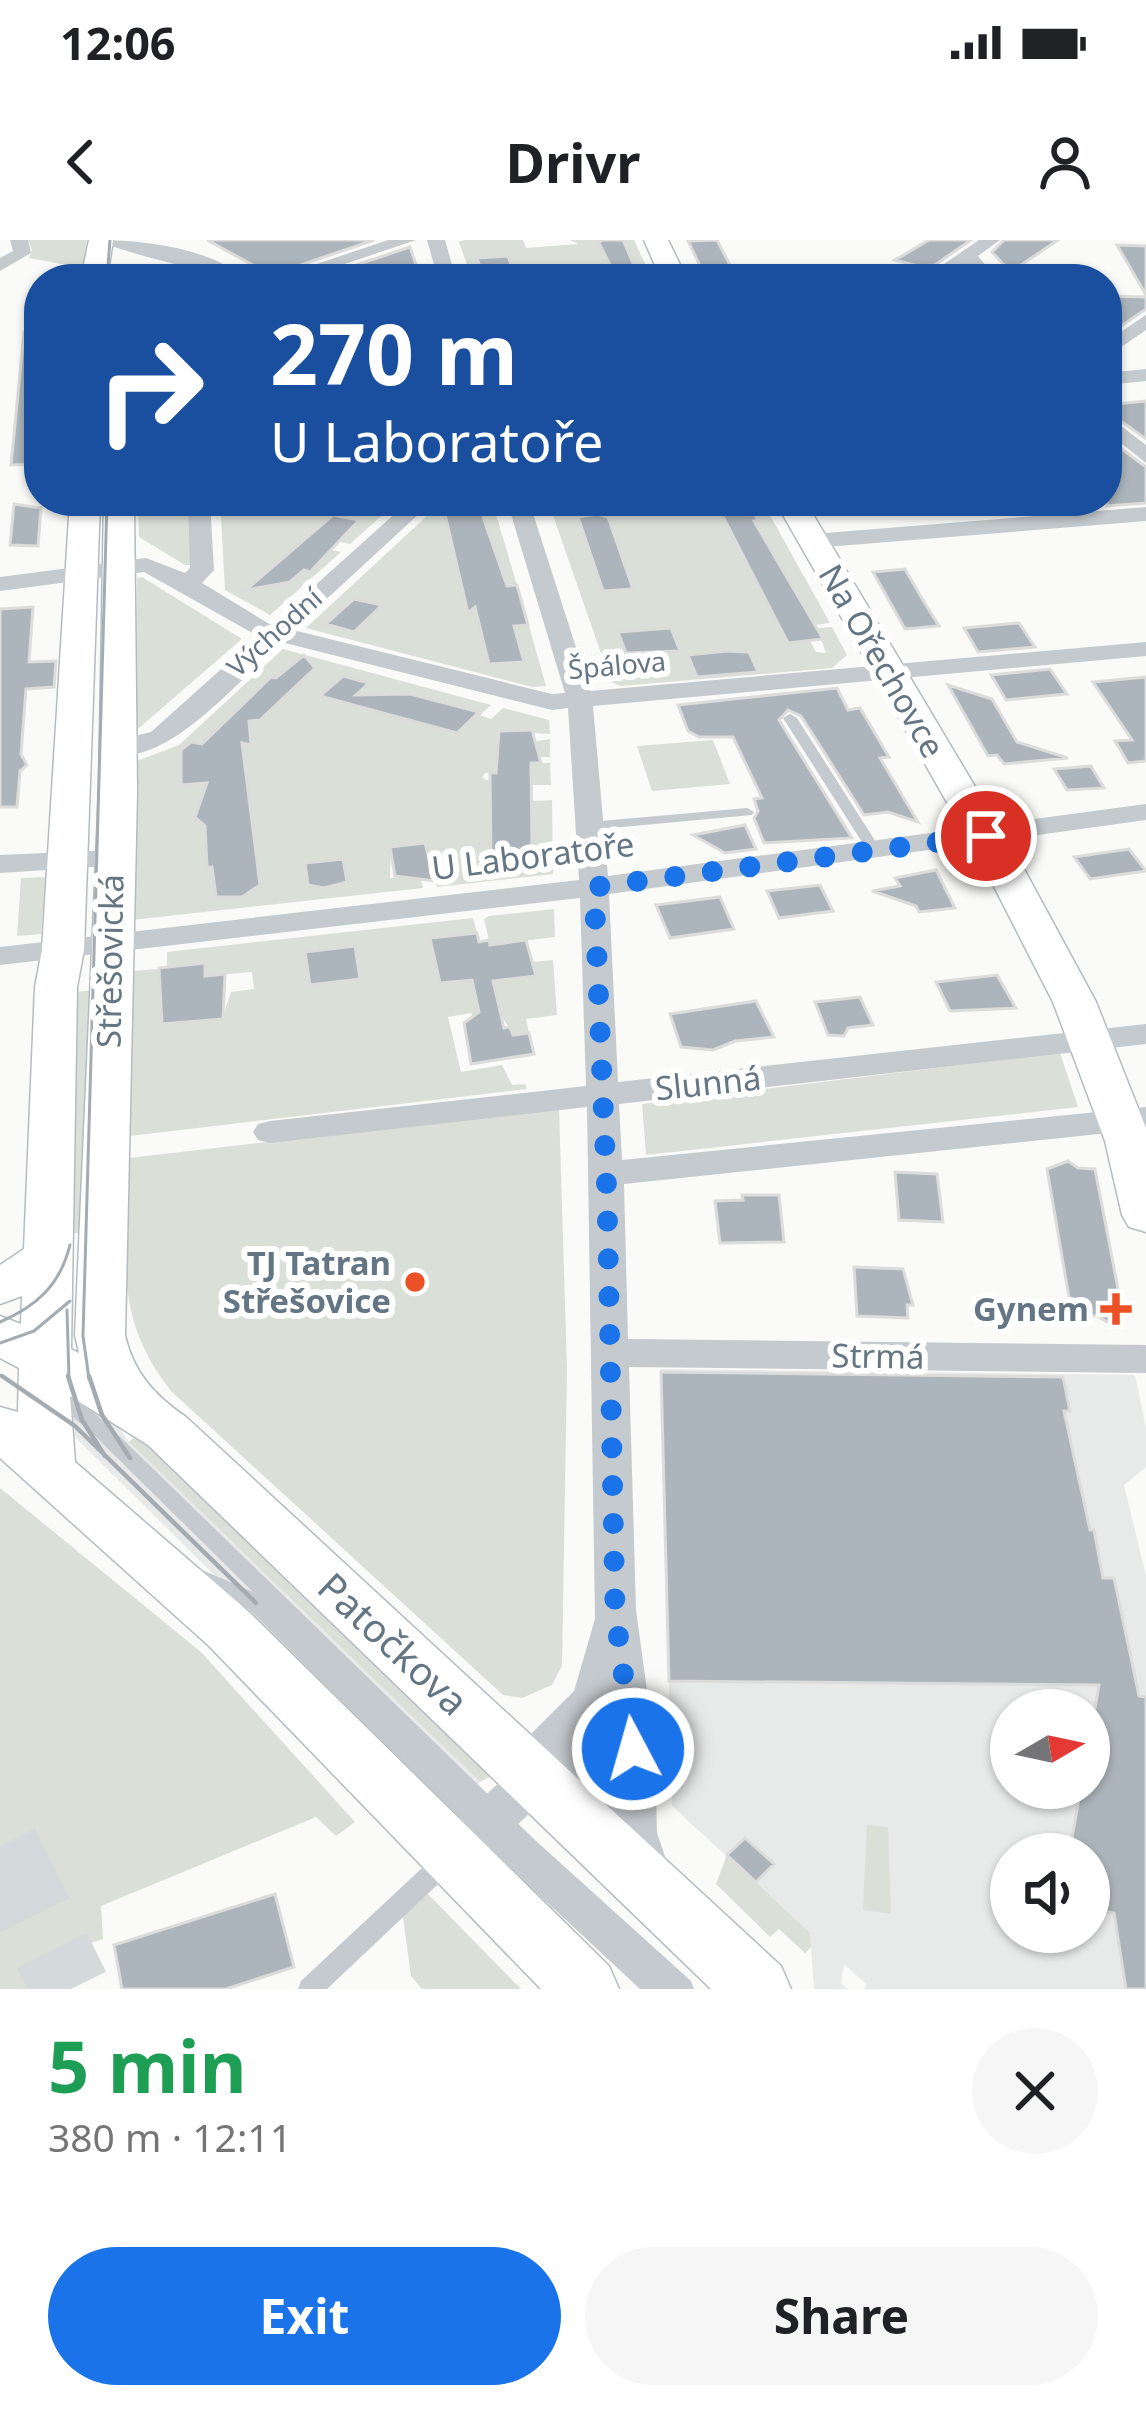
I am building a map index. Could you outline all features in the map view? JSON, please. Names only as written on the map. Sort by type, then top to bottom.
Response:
[{"type":"street","points":[[0,266],[22,253],[20,240]]},
{"type":"street","points":[[329,264],[406,240]]},
{"type":"street","points":[[954,264],[992,240]]},
{"type":"street","points":[[115,241],[206,264]]},
{"type":"street","points":[[967,255],[975,264]]},
{"type":"street","points":[[1122,339],[1146,321]]},
{"type":"street","points":[[1122,435],[1146,457]]},
{"type":"street","name":"Střešovická","points":[[89,516],[101,567],[118,748],[100,1304],[105,1359],[139,1411]]},
{"type":"street","name":"Střešovická","points":[[54,1474],[18,1362],[32,1272],[67,861],[101,567],[115,516]]},
{"type":"street","points":[[187,584],[202,570],[200,516]]},
{"type":"street","name":"Východní","points":[[118,748],[160,739],[405,516]]},
{"type":"street","points":[[523,516],[580,700],[594,887],[615,1610],[629,1708],[634,1833],[662,1898]]},
{"type":"street","name":"Na Ořechovce","points":[[799,516],[986,836],[1135,1119],[1146,1215]]},
{"type":"street","points":[[813,541],[1121,516]]},
{"type":"street","points":[[0,584],[101,567]]},
{"type":"street","name":"Špálova","points":[[101,567],[155,567],[273,634],[523,698],[580,700],[1146,650]]},
{"type":"street","name":"U Laboratoře","points":[[0,956],[594,887],[1146,812]]},
{"type":"street","points":[[1,874],[67,861],[113,859]]},
{"type":"street","name":"Slunná","points":[[270,1132],[1146,1034]]},
{"type":"street","points":[[605,1174],[1135,1119]]},
{"type":"street","points":[[18,1362],[86,1332],[100,1304]]},
{"type":"street","name":"Strmá","points":[[611,1353],[1146,1359]]},
{"type":"street","name":"Patočkova","points":[[18,1362],[139,1411],[167,1432],[454,1701],[506,1801],[586,1989]]},
{"type":"street","name":"Patočkova","points":[[0,1427],[230,1628],[662,1898],[758,1989]]},
{"type":"street","points":[[506,1801],[593,1700],[615,1610]]},
{"type":"street","points":[[506,1801],[564,1774],[607,1738],[629,1708]]},
{"type":"lane","points":[[790,718],[874,850]]},
{"type":"lane","points":[[590,826],[747,812]]},
{"type":"lane","points":[[18,1362],[99,1428],[506,1801],[682,1989]]},
{"type":"lane","points":[[310,1989],[506,1801]]},
{"type":"lane","points":[[506,1801],[657,1989]]},
{"type":"shaded area","points":[[28,240],[87,240],[84,264],[29,258]]},
{"type":"shaded area","points":[[523,240],[526,248],[578,244],[570,240],[634,240],[645,264],[467,264],[459,242]]},
{"type":"shaded area","points":[[138,516],[192,516],[193,565],[185,565],[139,537]]},
{"type":"shaded area","points":[[221,516],[381,516],[350,544],[335,541],[327,549],[341,552],[270,615],[225,590]]},
{"type":"shaded area","points":[[427,516],[496,516],[517,585],[460,578],[470,609],[501,607],[519,591],[546,686],[532,687],[306,628]]},
{"type":"shaded area","points":[[553,516],[722,516],[727,524],[770,516],[830,623],[815,625],[809,614],[779,625],[788,643],[810,641],[816,652],[826,653],[817,628],[832,627],[847,655],[832,668],[621,686],[611,682]]},
{"type":"shaded area","points":[[137,578],[242,639],[139,728],[135,726]]},
{"type":"shaded area","points":[[283,649],[491,705],[480,715],[491,719],[503,708],[549,720],[550,734],[499,731],[498,747],[550,739],[550,757],[532,757],[533,763],[550,763],[551,785],[531,785],[530,772],[485,773],[482,778],[490,781],[493,803],[531,814],[531,801],[552,800],[553,874],[437,887],[425,843],[391,847],[390,878],[420,876],[423,888],[132,920],[134,762],[179,745]]},
{"type":"shaded area","points":[[713,740],[730,784],[652,791],[637,746]]},
{"type":"shaded area","points":[[46,877],[41,934],[17,936],[21,878]]},
{"type":"shaded area","points":[[554,909],[555,937],[490,945],[484,919],[489,916]]},
{"type":"shaded area","points":[[473,918],[477,933],[431,939],[440,983],[535,976],[532,962],[553,960],[557,1015],[526,1019],[529,1033],[513,1035],[500,1013],[474,1020],[471,1013],[448,1017],[461,1072],[502,1065],[512,1085],[525,1084],[527,1089],[130,1136],[132,971],[159,969],[162,1024],[207,1015],[208,1021],[222,1019],[231,992],[254,989],[252,972],[205,976],[205,963],[167,967],[167,952]],"holes":[[[355,947],[359,979],[310,985],[305,953]]]},
{"type":"shaded area","points":[[97,990],[92,1232],[64,1234],[74,992]]},
{"type":"shaded area","points":[[1060,1053],[1078,1107],[646,1155],[642,1104]]},
{"type":"shaded area","points":[[559,1108],[567,1369],[562,1666],[552,1685],[522,1698],[503,1695],[172,1392],[152,1364],[131,1308],[125,1252],[129,1158]]},
{"type":"shaded area","points":[[661,1369],[1135,1375],[1146,1428],[1146,1467],[1124,1485],[1146,1576],[1146,1989],[865,1989],[866,1984],[844,1964],[841,1983],[847,1989],[814,1989],[810,1933],[672,1806]]},
{"type":"shaded area","points":[[58,1383],[108,1412],[129,1442],[480,1782],[451,1810],[67,1429]]},
{"type":"shaded area","points":[[139,1433],[497,1773],[480,1782],[129,1442]]},
{"type":"shaded area","points":[[0,1488],[201,1652],[355,1822],[336,1836],[316,1817],[101,1906],[103,1939],[64,1952],[68,1989],[0,1989]]},
{"type":"shaded area","points":[[867,1825],[888,1827],[891,1914],[863,1910]]},
{"type":"shaded area","points":[[727,1855],[810,1933],[811,1947],[805,1953],[779,1929],[770,1937],[716,1884]]},
{"type":"shaded area","points":[[420,1886],[521,1989],[422,1989],[411,1976],[401,1903]]},
{"type":"building","points":[[207,240],[374,240],[303,264],[251,264]]},
{"type":"building","points":[[623,240],[633,264],[610,264],[599,243]]},
{"type":"building","points":[[717,240],[729,264],[699,264],[688,241]]},
{"type":"building","points":[[929,240],[971,240],[936,264],[895,260]]},
{"type":"building","points":[[1004,240],[1058,240],[1022,264],[1003,264],[992,252]]},
{"type":"building","points":[[1117,245],[1146,246],[1146,295]]},
{"type":"building","points":[[410,247],[416,264],[359,264]]},
{"type":"building","points":[[508,256],[511,264],[479,264],[477,258]]},
{"type":"building","points":[[1122,296],[1146,297],[1146,309],[1122,326]]},
{"type":"building","points":[[24,332],[24,465],[11,465]]},
{"type":"building","points":[[1146,401],[1146,439],[1122,422],[1122,403]]},
{"type":"building","points":[[1122,449],[1146,467],[1146,503],[1122,505]]},
{"type":"building","points":[[14,504],[24,505],[24,516],[40,516],[38,546],[10,545]]},
{"type":"building","points":[[332,516],[359,520],[310,572],[304,570],[290,582],[246,590]]},
{"type":"building","points":[[445,516],[483,516],[507,586],[517,585],[528,625],[514,626],[524,662],[489,664],[475,607],[468,613]]},
{"type":"building","points":[[723,516],[756,516],[758,521],[754,521],[823,639],[788,643]]},
{"type":"building","points":[[578,517],[608,517],[633,589],[603,591]]},
{"type":"building","points":[[905,569],[939,626],[905,629],[873,572]]},
{"type":"building","points":[[354,599],[382,605],[354,632],[326,624]]},
{"type":"building","points":[[33,607],[29,662],[56,661],[54,687],[26,689],[21,754],[27,765],[20,771],[17,807],[0,807],[0,609]]},
{"type":"building","points":[[1019,623],[1035,647],[978,652],[964,628]]},
{"type":"building","points":[[671,628],[680,651],[626,653],[618,632]]},
{"type":"building","points":[[749,652],[758,672],[697,677],[688,655]]},
{"type":"building","points":[[304,655],[315,668],[260,720],[249,721],[251,745],[242,743],[260,885],[242,897],[216,897],[212,867],[207,867],[205,826],[195,817],[207,783],[181,785],[181,750],[191,742],[202,744],[271,677],[276,678]]},
{"type":"building","points":[[1050,669],[1067,694],[1006,700],[991,675]]},
{"type":"building","points":[[343,676],[369,683],[356,695],[410,694],[479,712],[457,733],[320,696]]},
{"type":"building","points":[[1146,677],[1146,761],[1128,763],[1115,741],[1132,740],[1093,682]]},
{"type":"building","points":[[948,685],[992,699],[1017,742],[1068,758],[1004,764],[997,755],[988,756]]},
{"type":"building","points":[[837,688],[848,710],[860,708],[889,757],[880,758],[918,822],[888,812],[864,815],[801,716],[788,710],[779,720],[852,838],[764,843],[754,818],[758,811],[754,799],[762,798],[733,737],[699,737],[688,731],[678,705]]},
{"type":"building","points":[[532,730],[541,763],[531,763],[532,847],[540,861],[491,861],[490,773],[496,773],[499,731]]},
{"type":"building","points":[[1091,766],[1104,788],[1067,790],[1054,769]]},
{"type":"building","points":[[745,825],[756,849],[725,853],[693,835]]},
{"type":"building","points":[[425,843],[435,881],[395,876],[390,847]]},
{"type":"building","points":[[1129,849],[1146,871],[1090,879],[1074,857]]},
{"type":"building","points":[[343,859],[347,882],[324,888],[308,885],[305,863]]},
{"type":"building","points":[[936,870],[955,908],[919,912],[916,906],[872,891],[900,886],[895,878]]},
{"type":"building","points":[[820,885],[833,911],[779,918],[767,891]]},
{"type":"building","points":[[720,897],[734,929],[670,938],[656,905]]},
{"type":"building","points":[[477,933],[479,942],[489,940],[490,945],[526,940],[536,976],[493,981],[504,1028],[510,1027],[513,1035],[529,1033],[534,1054],[471,1064],[464,1023],[479,1012],[472,980],[440,983],[430,938]]},
{"type":"building","points":[[355,946],[360,979],[310,985],[305,952]]},
{"type":"building","points":[[205,963],[205,976],[225,974],[223,1019],[162,1024],[159,968]]},
{"type":"building","points":[[997,975],[1016,1008],[950,1011],[936,982]]},
{"type":"building","points":[[860,997],[873,1025],[848,1028],[844,1036],[828,1035],[815,1002]]},
{"type":"building","points":[[756,1001],[774,1037],[735,1041],[713,1050],[681,1047],[670,1014]]},
{"type":"building","points":[[1068,1161],[1078,1168],[1095,1169],[1123,1315],[1109,1323],[1097,1316],[1072,1315],[1047,1169]]},
{"type":"building","points":[[895,1172],[937,1174],[943,1222],[899,1220]]},
{"type":"building","points":[[742,1195],[779,1195],[784,1242],[720,1243],[715,1201],[743,1200]]},
{"type":"building","points":[[854,1267],[903,1269],[913,1305],[907,1305],[908,1318],[857,1316]]},
{"type":"building","points":[[661,1372],[1063,1377],[1070,1411],[1064,1411],[1090,1530],[1094,1530],[1103,1578],[1114,1578],[1139,1696],[1146,1697],[1146,1989],[1126,1989],[1114,1913],[1110,1912],[1110,1833],[1073,1833],[1077,1809],[1110,1809],[1110,1689],[1098,1689],[1099,1685],[669,1681]]},
{"type":"building","points":[[745,1838],[774,1864],[756,1882],[727,1855]]},
{"type":"building","points":[[275,1894],[294,1967],[226,1989],[122,1989],[114,1945]]},
{"type":"tunnel","points":[[0,1846],[71,1989]]},
{"type":"tram line","points":[[108,264],[110,240]]},
{"type":"tram line","points":[[89,1379],[83,1336],[107,516]]},
{"type":"tram line","points":[[0,1322],[45,1292],[60,1272],[70,1245]]},
{"type":"tram line","points":[[0,1343],[34,1331],[70,1301]]},
{"type":"tram line","points":[[67,1310],[69,1379]]},
{"type":"tram line","points":[[68,1376],[82,1420],[104,1454]]},
{"type":"tram line","points":[[89,1376],[102,1415],[130,1458]]},
{"type":"tram line","points":[[3,1377],[7,1379]]},
{"type":"tram line","points":[[3,1377],[75,1426],[104,1454]]},
{"type":"tram line","points":[[104,1454],[256,1603]]},
{"type":"place","name":"TJ Tatran Střešovice","points":[[415,1282]]},
{"type":"place","name":"Gynem","points":[[1116,1309]]},
{"type":"route","points":[[633,1749],[615,1610],[607,1197],[594,887],[986,836]]}]
